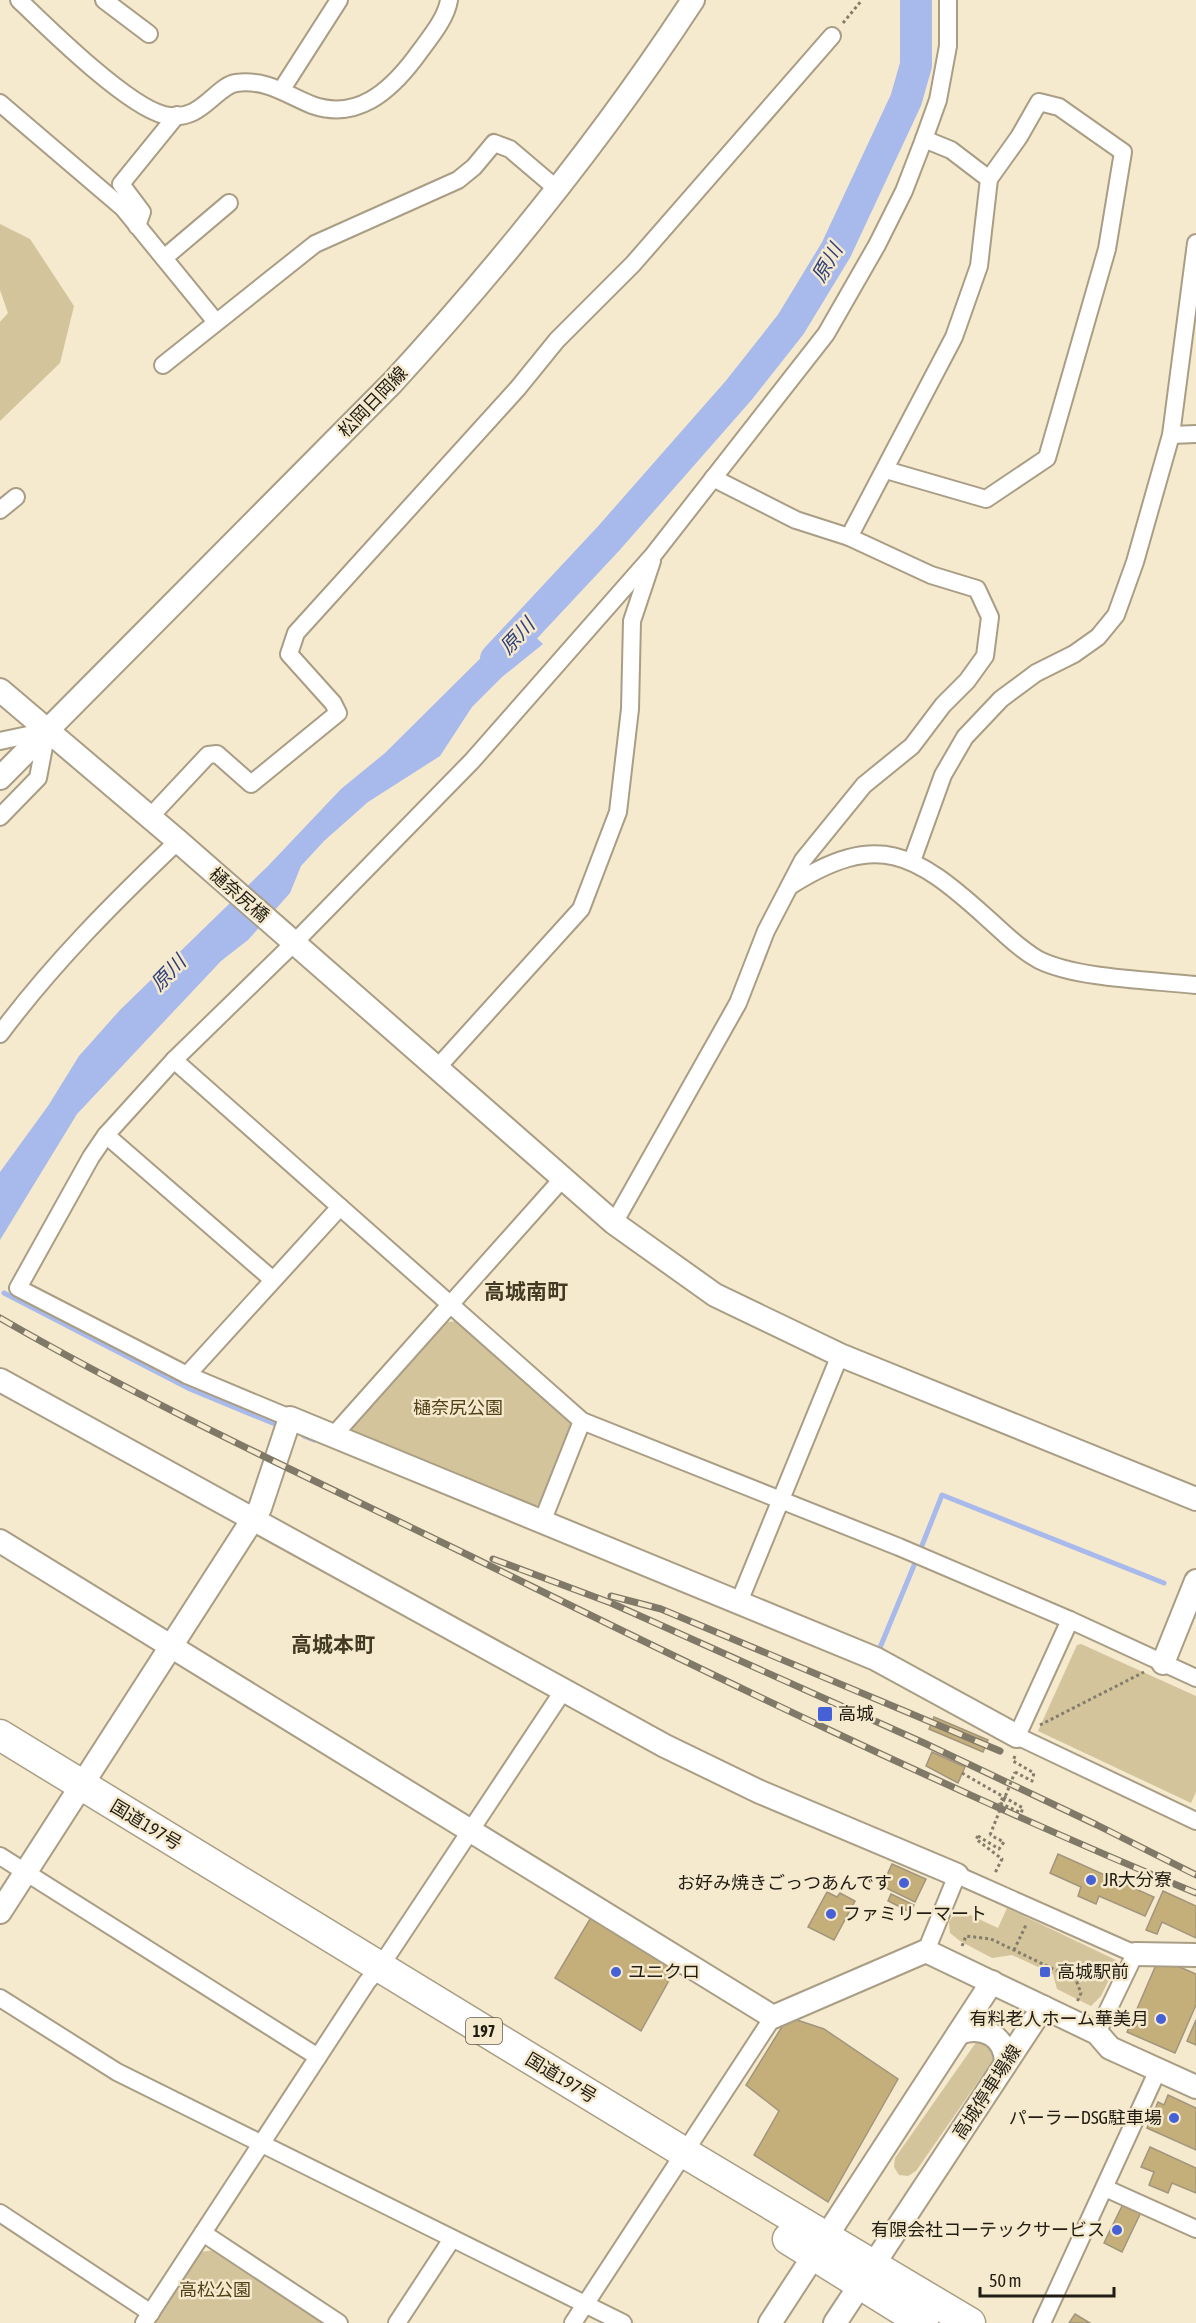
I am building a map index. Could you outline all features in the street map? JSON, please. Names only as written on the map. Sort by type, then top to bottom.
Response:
[{"type":"highway","name":"国道197号","points":[[0,1736],[77,1793],[820,2247],[867,2275],[970,2323]]},
{"type":"highway","name":"国道197号","points":[[0,1755],[77,1793]]},
{"type":"highway","name":"国道197号","points":[[867,2275],[923,2323]]},
{"type":"street","points":[[19,0],[91,66],[142,105],[165,115],[189,114],[232,83],[260,82],[282,89],[314,105],[351,109],[378,97],[403,73],[441,20],[449,0]]},
{"type":"street","points":[[104,0],[148,34]]},
{"type":"street","points":[[282,89],[339,0]]},
{"type":"street","name":"松岡日岡線","points":[[5,773],[392,383],[454,315],[557,189],[650,66],[693,0]]},
{"type":"street","points":[[948,0],[948,46],[938,100],[924,139],[904,191],[877,245],[826,334],[654,554],[472,761],[289,938],[106,1136],[85,1167],[18,1288],[186,1375],[876,1659],[1017,1736],[1196,1821]]},
{"type":"street","points":[[150,817],[208,755],[217,754],[251,784],[338,713],[333,703],[289,654],[296,633],[518,388],[557,340],[633,264],[832,36]]},
{"type":"street","points":[[849,537],[954,337],[979,266],[989,179],[1019,137],[1039,102],[1059,107],[1122,152],[1107,249],[1047,458],[986,499],[886,470]]},
{"type":"street","points":[[0,103],[123,208],[216,322]]},
{"type":"street","points":[[137,226],[142,212],[122,184],[177,115]]},
{"type":"street","points":[[924,139],[951,150],[989,179]]},
{"type":"street","points":[[163,365],[315,244],[458,180],[474,167],[494,143],[510,148],[557,189]]},
{"type":"street","points":[[164,258],[230,203]]},
{"type":"street","points":[[912,861],[943,775],[965,737],[1001,699],[1036,673],[1074,654],[1098,637],[1116,615],[1135,562],[1171,435],[1196,243]]},
{"type":"street","points":[[1171,435],[1196,434]]},
{"type":"street","points":[[614,1223],[738,1003],[766,931],[803,860],[864,784],[912,746],[943,705],[968,681],[985,656],[990,617],[977,588],[931,575],[849,537],[796,520],[713,478]]},
{"type":"street","points":[[0,510],[16,497]]},
{"type":"street","points":[[437,1068],[581,909],[618,812],[630,709],[632,621],[654,554]]},
{"type":"street","name":"樋奈尻橋","points":[[0,690],[178,841],[614,1223],[715,1295],[840,1355],[1196,1499]]},
{"type":"street","points":[[0,741],[47,731],[38,778],[0,817]]},
{"type":"street","points":[[0,1034],[89,927],[178,841]]},
{"type":"street","points":[[787,888],[831,862],[856,856],[885,856],[912,861],[941,878],[1019,947],[1040,960],[1072,972],[1196,985]]},
{"type":"street","points":[[174,1060],[582,1421],[781,1500],[1070,1620],[1196,1678]]},
{"type":"street","points":[[106,1136],[273,1280]]},
{"type":"street","points":[[333,1436],[563,1178]]},
{"type":"street","points":[[186,1375],[340,1206]]},
{"type":"street","points":[[739,1602],[840,1355]]},
{"type":"street","points":[[0,1380],[563,1691],[759,1792],[957,1875],[1135,1954],[1196,1955]]},
{"type":"street","points":[[0,1912],[253,1520],[260,1508],[290,1418]]},
{"type":"street","points":[[542,1522],[582,1421]]},
{"type":"street","points":[[0,1541],[773,2017]]},
{"type":"street","points":[[1163,1663],[1196,1581]]},
{"type":"street","points":[[1017,1736],[1070,1620]]},
{"type":"street","points":[[0,2213],[147,2318],[373,1974],[563,1691]]},
{"type":"street","points":[[0,1856],[318,2057]]},
{"type":"street","points":[[573,2323],[773,2017],[926,1951],[957,1875]]},
{"type":"street","points":[[926,1951],[1098,2033],[1110,2048],[1196,2087]]},
{"type":"street","points":[[1098,2033],[1135,1954]]},
{"type":"street","points":[[770,2323],[992,1982]]},
{"type":"street","points":[[0,1998],[117,2072],[260,2145],[623,2323]]},
{"type":"street","name":"高城停車場線","points":[[836,2323],[1043,2007]]},
{"type":"street","points":[[959,2033],[968,2030],[992,2034],[1001,2042],[1006,2062]]},
{"type":"street","points":[[1042,2323],[1158,2070]]},
{"type":"street","points":[[1105,2188],[1196,2229]]},
{"type":"street","points":[[203,2233],[339,2323]]},
{"type":"street","points":[[397,2323],[452,2239]]},
{"type":"path","points":[[832,36],[862,0]]},
{"type":"path","points":[[1017,1736],[1163,1663]]},
{"type":"path","points":[[1001,1804],[1015,1772],[1032,1781],[1034,1773],[1013,1761]]},
{"type":"path","points":[[962,1773],[1023,1808],[1021,1813],[1001,1804]]},
{"type":"path","points":[[987,1888],[1002,1859],[976,1839],[978,1836],[999,1849],[1004,1842],[990,1835],[1003,1797]]},
{"type":"path","points":[[1014,1950],[1033,1909]]},
{"type":"path","points":[[954,1965],[966,1936],[990,1939],[1014,1950],[1076,1980],[1081,1993],[1067,2019]]},
{"type":"green space","points":[[0,224],[30,239],[74,306],[60,363],[0,421],[0,322],[8,313],[0,290]]},
{"type":"green space","name":"樋奈尻公園","points":[[458,1321],[569,1419],[571,1428],[540,1504],[532,1507],[352,1434],[351,1428],[447,1322]]},
{"type":"green space","points":[[1081,1644],[1196,1696],[1196,1792],[1191,1803],[1038,1731],[1077,1645]]},
{"type":"green space","points":[[1007,1908],[1118,1961],[1101,1996],[1091,2006],[1057,1989],[1053,1974],[1012,1955],[992,1958],[950,1933],[949,1922],[955,1913],[966,1913],[998,1928]]},
{"type":"green space","points":[[977,2041],[990,2042],[995,2057],[916,2171],[908,2176],[899,2175],[894,2167],[895,2158]]},
{"type":"green space","name":"高松公園","points":[[214,2250],[326,2323],[154,2323],[201,2252]]},
{"type":"water","points":[[518,621],[543,644],[502,677],[472,707],[440,756],[368,802],[324,841],[301,866],[290,893],[248,940],[221,961],[77,1114],[0,1240],[0,1172],[48,1106],[79,1056],[120,1010],[268,866],[341,789],[385,753]]},
{"type":"building","points":[[934,1717],[988,1740],[983,1752],[929,1729]]},
{"type":"building","points":[[932,1752],[965,1767],[958,1783],[926,1766]]},
{"type":"building","name":"JR大分寮","points":[[1058,1854],[1154,1897],[1145,1916],[1099,1896],[1096,1904],[1078,1896],[1081,1887],[1050,1873]]},
{"type":"building","name":"お好み焼きごっつあんです","points":[[892,1864],[926,1879],[915,1902],[882,1886]]},
{"type":"building","points":[[1163,1891],[1196,1906],[1196,1938],[1162,1922],[1157,1934],[1146,1930]]},
{"type":"building","name":"ファミリーマート","points":[[827,1892],[837,1897],[840,1893],[855,1901],[834,1940],[808,1927]]},
{"type":"building","points":[[891,1894],[914,1905],[910,1912],[888,1901]]},
{"type":"building","name":"ユニクロ","points":[[593,1914],[677,1966],[641,2031],[555,1978]]},
{"type":"building","name":"有料老人ホーム華美月","points":[[1159,1958],[1196,1974],[1196,2005],[1175,2053],[1127,2032]]},
{"type":"building","points":[[788,2017],[824,2029],[898,2079],[828,2202],[754,2155],[779,2111],[746,2085]]},
{"type":"building","points":[[1196,2020],[1196,2045],[1187,2041]]},
{"type":"building","name":"パーラーDSG駐車場","points":[[1168,2095],[1196,2108],[1196,2150],[1147,2128],[1158,2102],[1164,2105]]},
{"type":"building","points":[[1150,2147],[1196,2168],[1196,2193],[1172,2183],[1168,2193],[1149,2185],[1154,2172],[1141,2167]]},
{"type":"building","points":[[1124,2202],[1142,2210],[1122,2252],[1104,2243]]},
{"type":"building","points":[[1075,2314],[1090,2323],[1069,2323]]},
{"type":"waterway","name":"原川","points":[[496,659],[609,538],[739,390],[791,324],[836,250],[906,100],[916,65],[916,0]]},
{"type":"waterway","points":[[4,1293],[190,1389],[275,1424]]},
{"type":"waterway","points":[[304,1436],[314,1440]]},
{"type":"waterway","points":[[921,1548],[942,1495],[1164,1583]]},
{"type":"waterway","points":[[879,1650],[915,1563]]},
{"type":"railway","points":[[0,1318],[115,1381],[233,1441],[740,1688],[1012,1814],[1196,1893]]},
{"type":"railway","points":[[493,1559],[611,1603],[924,1743],[1196,1875]]},
{"type":"railway","points":[[611,1596],[661,1609],[1000,1751]]},
{"type":"place","name":"高城","points":[[825,1714]]},
{"type":"place","name":"JR大分寮","points":[[1091,1880]]},
{"type":"place","name":"お好み焼きごっつあんです","points":[[904,1883]]},
{"type":"place","name":"ファミリーマート","points":[[831,1914]]},
{"type":"place","name":"ユニクロ","points":[[616,1972]]},
{"type":"place","name":"高城駅前","points":[[1045,1972]]},
{"type":"place","name":"有料老人ホーム華美月","points":[[1161,2019]]},
{"type":"place","name":"パーラーDSG駐車場","points":[[1174,2118]]},
{"type":"place","name":"有限会社コーテックサービス","points":[[1117,2230]]},
{"type":"district","name":"高城南町","points":[[526,1292]]},
{"type":"district","name":"高城本町","points":[[333,1645]]}]
